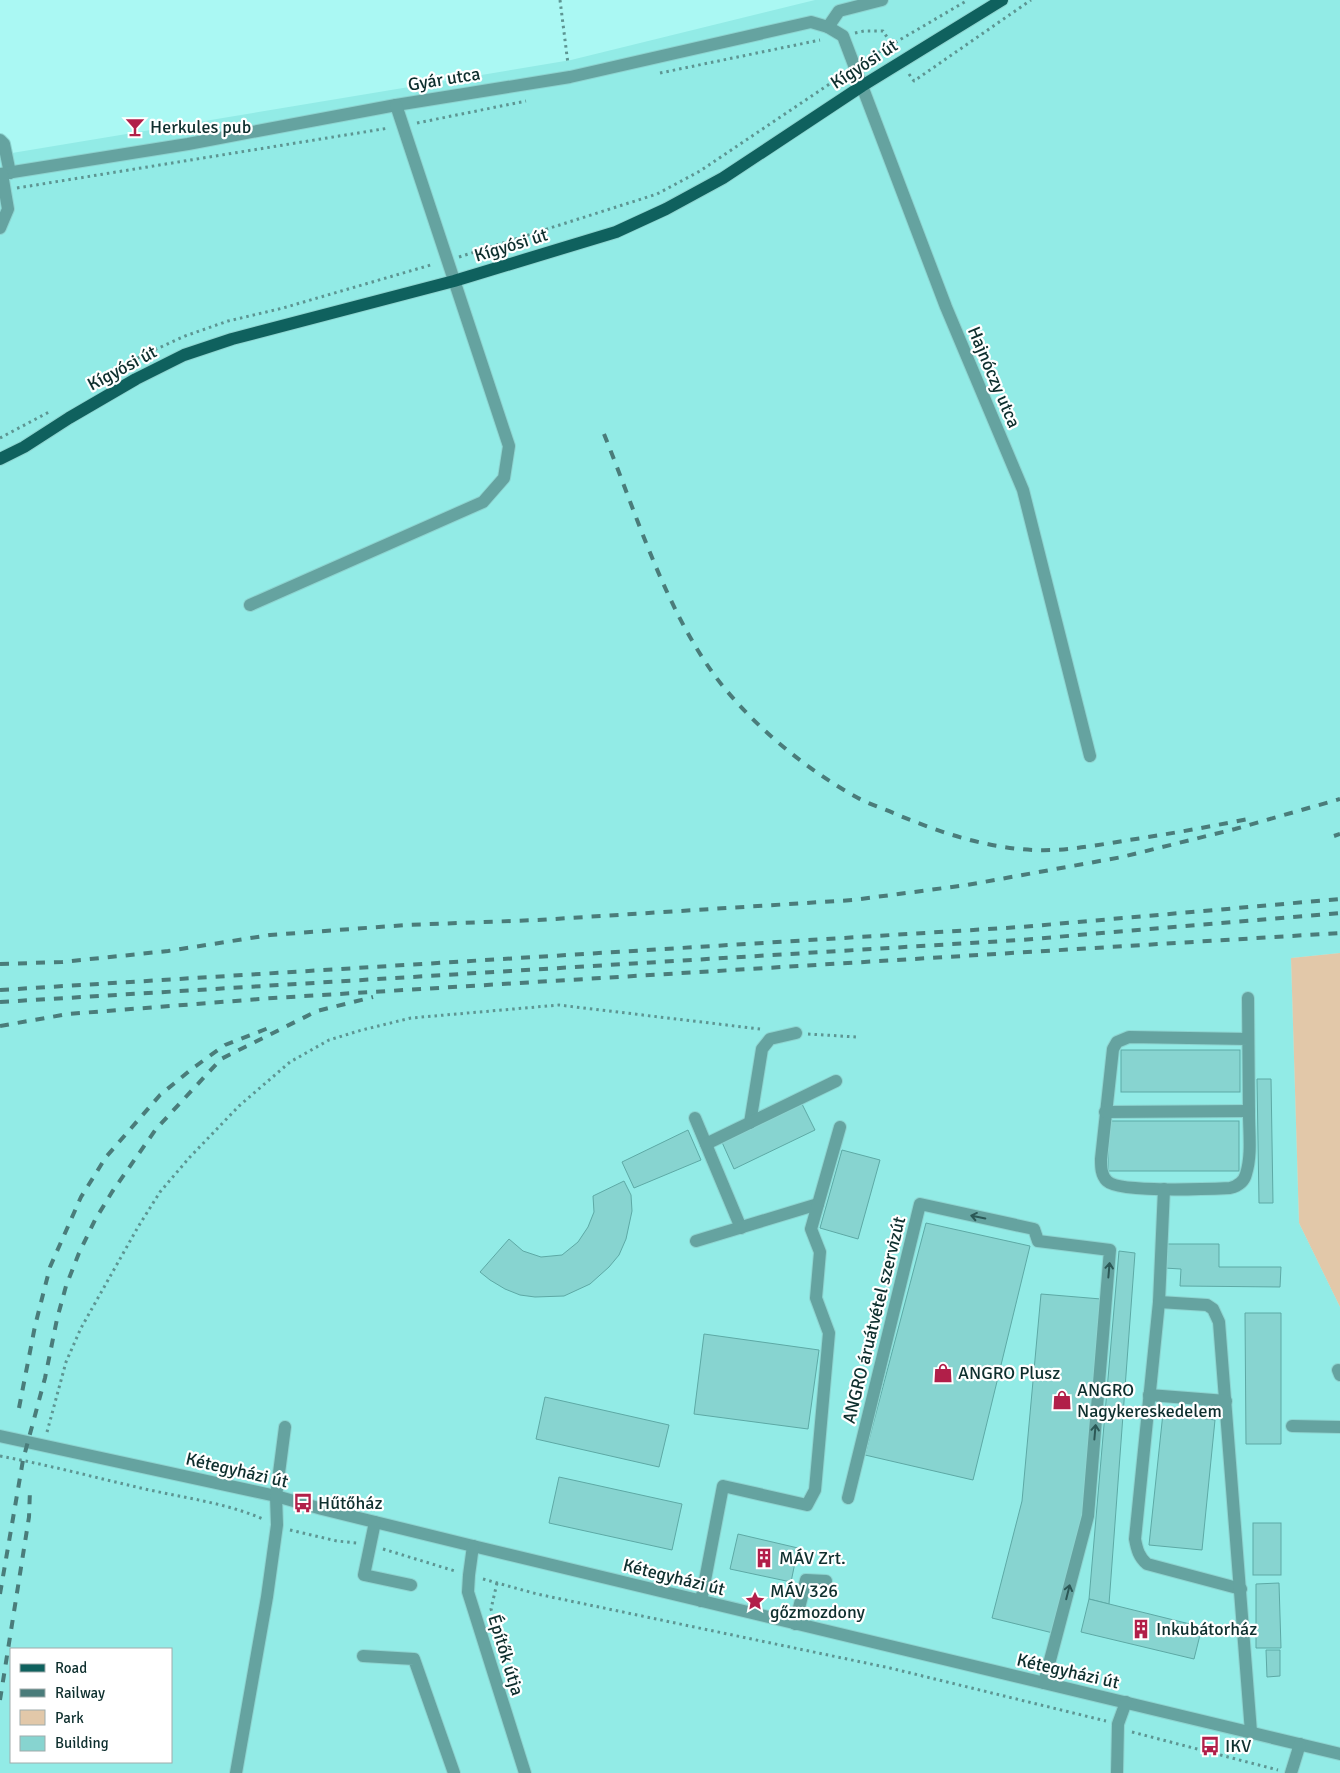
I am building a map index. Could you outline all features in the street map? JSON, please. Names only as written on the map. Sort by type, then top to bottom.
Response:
[{"type":"main road","name":"Kígyósi út","points":[[0,459],[24,447],[136,378],[184,355],[241,336],[454,281],[616,232],[666,209],[723,178],[862,86],[1002,0]]},
{"type":"street","points":[[843,36],[828,27],[839,11],[882,0]]},
{"type":"street","name":"Gyár utca","points":[[4,174],[188,144],[396,105],[570,77],[812,22],[828,27]]},
{"type":"street","name":"Hajnóczy utca","points":[[843,36],[946,307],[1023,490],[1090,756]]},
{"type":"street","points":[[250,606],[483,502],[504,478],[509,446],[396,105]]},
{"type":"street","points":[[0,140],[4,144],[4,191],[8,209],[0,228]]},
{"type":"street","points":[[1248,998],[1250,1155],[1243,1181],[1237,1186],[1230,1188],[1164,1189],[1120,1187],[1106,1181],[1102,1173],[1101,1159],[1105,1112],[1113,1049],[1118,1042],[1123,1039],[1248,1039]]},
{"type":"street","points":[[750,1124],[762,1049],[770,1039],[796,1033]]},
{"type":"street","points":[[706,1144],[836,1081]]},
{"type":"street","points":[[1105,1112],[1249,1111]]},
{"type":"street","points":[[695,1118],[741,1228]]},
{"type":"street","points":[[701,1601],[723,1486],[808,1504],[815,1490],[828,1333],[816,1298],[820,1252],[811,1228],[840,1127]]},
{"type":"street","points":[[1164,1189],[1158,1302],[1135,1539],[1136,1549],[1141,1558],[1148,1564],[1241,1589]]},
{"type":"street","points":[[696,1241],[818,1204]]},
{"type":"street","name":"ANGRO áruátvétel szervizút","points":[[848,1498],[920,1204],[1034,1229],[1038,1241],[1110,1250],[1088,1516],[1044,1683]]},
{"type":"street","points":[[1158,1302],[1206,1305],[1217,1315],[1219,1322],[1251,1732]]},
{"type":"street","points":[[1149,1395],[1226,1401]]},
{"type":"street","points":[[1292,1426],[1340,1427]]},
{"type":"street","points":[[236,1773],[267,1597],[277,1525],[276,1496],[285,1427]]},
{"type":"street","name":"Kétegyházi út","points":[[0,1436],[276,1496],[473,1546],[1340,1754]]},
{"type":"street","points":[[375,1522],[364,1575],[412,1585]]},
{"type":"street","name":"Építők útja","points":[[473,1546],[468,1575],[468,1592],[525,1773]]},
{"type":"street","points":[[795,1624],[806,1580],[826,1581]]},
{"type":"street","points":[[363,1656],[414,1659],[454,1773]]},
{"type":"street","points":[[1117,1773],[1118,1724],[1126,1702]]},
{"type":"street","points":[[1286,1772],[1300,1744]]},
{"type":"path","points":[[560,0],[570,77]]},
{"type":"path","points":[[118,371],[142,356],[186,336],[228,321],[283,308],[447,261],[656,194],[700,170],[854,67],[968,0]]},
{"type":"path","points":[[656,74],[843,36],[864,30],[882,31],[914,81],[1031,0]]},
{"type":"path","points":[[4,191],[402,126],[529,100]]},
{"type":"path","points":[[0,438],[56,408]]},
{"type":"path","points":[[43,1444],[66,1362],[81,1328],[160,1192],[189,1158],[239,1106],[290,1062],[329,1040],[411,1018],[559,1005],[766,1030]]},
{"type":"path","points":[[796,1033],[857,1037]]},
{"type":"path","points":[[0,1456],[33,1462],[146,1490],[242,1509],[296,1532],[337,1541],[370,1545],[468,1575],[556,1598],[890,1668],[1118,1724],[1135,1734],[1286,1772]]},
{"type":"path","points":[[497,1583],[491,1609],[505,1655]]},
{"type":"shaded area","points":[[815,0],[1340,0],[1340,953],[1291,958],[1299,1223],[1340,1307],[1340,1773],[0,1773],[0,155],[571,60]]},
{"type":"green space","points":[[1340,953],[1340,1307],[1299,1223],[1291,958]]},
{"type":"building","points":[[1121,1050],[1240,1050],[1240,1092],[1121,1092]]},
{"type":"building","points":[[1257,1079],[1271,1079],[1273,1203],[1259,1203]]},
{"type":"building","points":[[801,1102],[815,1130],[734,1169],[721,1140]]},
{"type":"building","points":[[1108,1121],[1239,1121],[1239,1171],[1108,1171]]},
{"type":"building","points":[[688,1130],[701,1160],[634,1188],[622,1162]]},
{"type":"building","points":[[842,1150],[880,1160],[858,1239],[820,1228]]},
{"type":"building","points":[[624,1181],[631,1195],[632,1211],[626,1239],[619,1255],[590,1284],[564,1296],[535,1297],[520,1295],[505,1289],[480,1272],[509,1239],[523,1251],[541,1257],[562,1255],[578,1242],[588,1227],[594,1212],[593,1196]]},
{"type":"building","name":"ANGRO Plusz","points":[[926,1223],[1030,1246],[973,1480],[865,1455]]},
{"type":"building","points":[[1165,1244],[1219,1244],[1219,1267],[1281,1267],[1280,1287],[1180,1286],[1181,1269],[1164,1268]]},
{"type":"building","points":[[1119,1251],[1135,1253],[1109,1604],[1089,1599]]},
{"type":"building","name":"ANGRO Nagykereskedelem","points":[[1041,1294],[1101,1299],[1083,1513],[1053,1633],[992,1618],[1022,1501]]},
{"type":"building","points":[[1245,1313],[1281,1313],[1281,1444],[1246,1444]]},
{"type":"building","points":[[704,1334],[819,1350],[808,1429],[694,1414]]},
{"type":"building","points":[[545,1397],[669,1425],[659,1467],[536,1439]]},
{"type":"building","points":[[1163,1413],[1215,1420],[1202,1550],[1149,1545]]},
{"type":"building","points":[[559,1477],[682,1504],[672,1550],[549,1523]]},
{"type":"building","points":[[1253,1523],[1281,1523],[1281,1575],[1253,1575]]},
{"type":"building","name":"MÁV Zrt.","points":[[738,1534],[798,1548],[791,1582],[730,1569]]},
{"type":"building","points":[[1279,1583],[1281,1648],[1256,1648],[1256,1584]]},
{"type":"building","name":"Inkubátorház","points":[[1089,1599],[1202,1627],[1194,1659],[1081,1632]]},
{"type":"building","points":[[1266,1650],[1280,1650],[1280,1676],[1267,1677]]},
{"type":"railway","points":[[604,434],[666,589],[697,649],[715,676],[745,711],[780,744],[818,773],[858,798],[916,822],[973,841],[1032,850],[1091,846],[1248,819]]},
{"type":"railway","points":[[0,964],[62,962],[168,951],[270,935],[406,925],[538,920],[853,900],[967,885],[1122,857],[1235,829],[1340,799]]},
{"type":"railway","points":[[1334,836],[1340,834]]},
{"type":"railway","points":[[0,990],[1021,927],[1340,899]]},
{"type":"railway","points":[[0,1002],[1020,940],[1340,913]]},
{"type":"railway","points":[[0,1026],[68,1014],[273,998],[1340,933]]},
{"type":"railway","points":[[0,1594],[23,1460],[45,1378],[66,1286],[95,1220],[112,1192],[156,1129],[221,1059],[317,1011],[373,997]]},
{"type":"railway","points":[[19,1408],[35,1326],[50,1267],[81,1197],[106,1157],[160,1095],[193,1068],[225,1045],[271,1027]]},
{"type":"railway","points":[[0,1700],[29,1517],[30,1490]]},
{"type":"place","name":"Herkules pub","points":[[135,127]]},
{"type":"place","name":"ANGRO Plusz","points":[[943,1373]]},
{"type":"place","name":"ANGRO Nagykereskedelem","points":[[1062,1400]]},
{"type":"place","name":"Hűtőház","points":[[303,1503]]},
{"type":"place","name":"MÁV Zrt.","points":[[764,1558]]},
{"type":"place","name":"MÁV 326 gőzmozdony","points":[[755,1601]]},
{"type":"place","name":"Inkubátorház","points":[[1141,1629]]},
{"type":"place","name":"IKV","points":[[1210,1746]]}]
